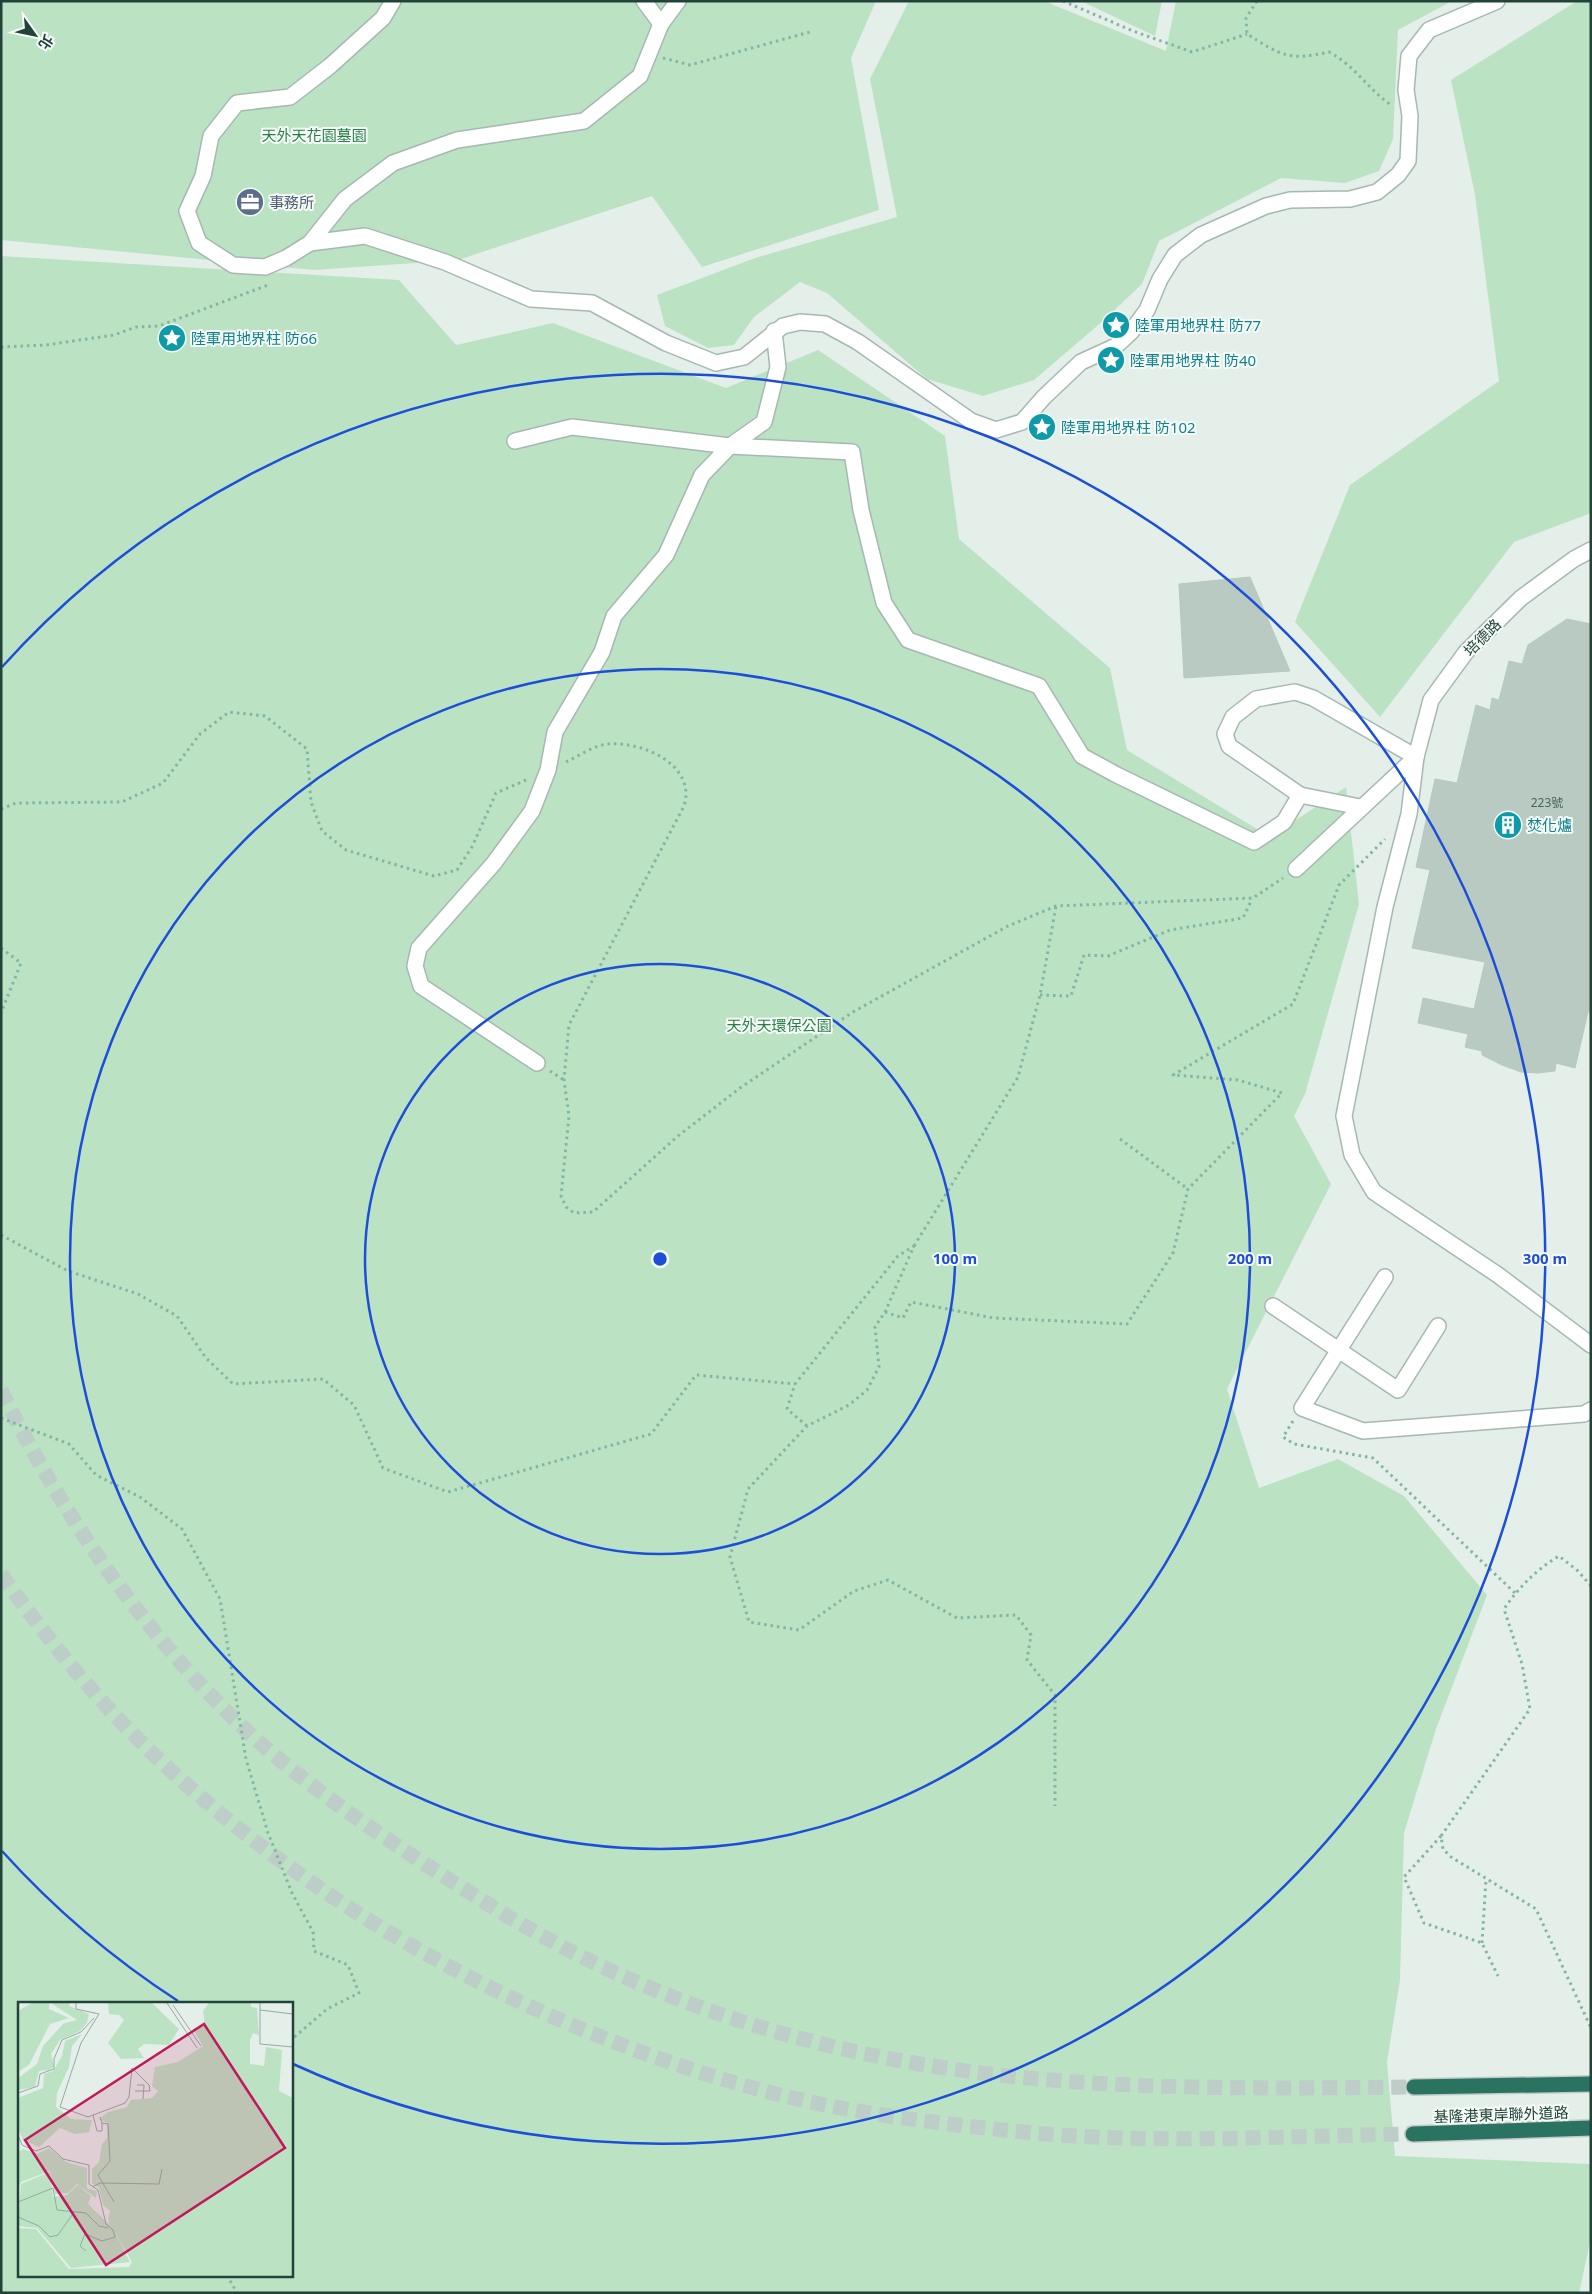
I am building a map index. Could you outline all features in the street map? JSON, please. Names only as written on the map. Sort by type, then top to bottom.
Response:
[{"type":"highway","name":"基隆港東岸聯外道路","points":[[1414,2087],[1591,2084]]},
{"type":"highway","name":"基隆港東岸聯外道路","points":[[1413,2134],[1591,2128]]},
{"type":"street","points":[[393,1],[383,18],[330,66],[290,97],[237,103],[211,136],[203,176],[187,211],[199,243],[233,266],[265,267],[286,258],[310,243],[345,198],[393,163],[457,140],[584,122],[640,76],[661,24],[678,1]]},
{"type":"street","points":[[644,1],[661,24]]},
{"type":"street","points":[[310,243],[365,236],[445,262],[531,299],[592,303],[666,343],[716,363],[744,357],[774,331],[783,326],[800,322],[825,324],[858,342],[971,421],[996,430],[1022,422],[1044,396],[1081,362],[1116,346],[1131,332],[1147,310],[1160,280],[1175,255],[1201,235],[1266,206],[1290,200],[1350,199],[1377,192],[1398,175],[1408,161],[1410,116],[1406,90],[1409,56],[1429,30],[1497,1]]},
{"type":"street","points":[[537,1063],[421,986],[415,966],[420,948],[494,863],[532,811],[548,770],[555,732],[602,652],[614,616],[666,555],[702,475],[730,446],[764,422],[778,367],[774,331]]},
{"type":"street","points":[[514,441],[572,427],[730,446],[852,452],[861,510],[884,603],[908,640],[1040,686],[1082,756],[1254,842],[1284,822],[1300,795]]},
{"type":"street","name":"培德路","points":[[1591,550],[1574,559],[1521,598],[1466,652],[1430,700],[1416,757],[1410,814],[1385,907],[1344,1116],[1352,1155],[1374,1192],[1498,1275],[1591,1345]]},
{"type":"street","points":[[1296,868],[1360,806],[1416,757],[1314,698],[1294,692],[1256,699],[1233,717],[1225,734],[1229,746],[1300,795],[1360,806]]},
{"type":"street","points":[[1385,1277],[1302,1408],[1363,1431],[1584,1414],[1591,1410]]},
{"type":"street","points":[[1273,1306],[1398,1390],[1438,1326]]},
{"type":"path","points":[[1063,1],[1133,31],[1192,52],[1247,34]]},
{"type":"path","points":[[1247,34],[1246,18],[1257,1]]},
{"type":"path","points":[[648,55],[690,65],[810,32]]},
{"type":"path","points":[[1247,34],[1278,54],[1303,58],[1330,52],[1345,60],[1379,96],[1410,116]]},
{"type":"path","points":[[1,348],[46,345],[114,335],[136,327],[159,326],[276,282]]},
{"type":"path","points":[[1,809],[16,803],[122,802],[163,783],[200,734],[229,712],[265,716],[307,749],[311,802],[322,831],[346,850],[434,876],[457,870],[472,847],[496,793],[606,744],[642,748],[668,762],[680,774],[688,793],[684,806],[569,1025],[564,1080],[569,1116],[560,1196],[566,1207],[574,1213],[593,1212],[678,1136],[740,1088],[853,1012],[1008,926],[1056,906],[1253,898]]},
{"type":"path","points":[[885,1312],[903,1318],[911,1302],[994,1318],[1127,1324],[1173,1253],[1188,1189],[1282,1093],[1238,1080],[1173,1076],[1293,1004],[1339,885],[1388,835]]},
{"type":"path","points":[[1040,995],[1070,996],[1084,955],[1108,956],[1170,930],[1243,918],[1253,898],[1296,868]]},
{"type":"path","points":[[1055,1806],[1055,1695],[1026,1660],[1031,1635],[1016,1615],[956,1618],[888,1580],[854,1591],[799,1630],[749,1622],[730,1557],[748,1489],[807,1426],[849,1405],[867,1390],[879,1367],[875,1327],[885,1312],[914,1246],[1018,1077],[1040,995],[1056,906]]},
{"type":"path","points":[[1,948],[21,963],[1,1013]]},
{"type":"path","points":[[1120,1139],[1188,1189]]},
{"type":"path","points":[[1,1235],[68,1271],[138,1294],[178,1316],[206,1358],[233,1384],[323,1379],[354,1405],[383,1468],[448,1492],[651,1434],[696,1375],[795,1384]]},
{"type":"path","points":[[807,1426],[787,1409],[795,1384],[898,1256],[914,1246]]},
{"type":"path","points":[[1302,1408],[1283,1437],[1294,1444],[1373,1458],[1515,1593]]},
{"type":"path","points":[[1,1418],[68,1444],[96,1475],[140,1497],[182,1529],[220,1599],[246,1759],[268,1833],[292,1893],[312,1932],[314,1951],[348,1965],[359,1993],[327,2009],[292,2039]]},
{"type":"path","points":[[1482,1943],[1424,1923],[1404,1877],[1441,1836],[1530,1708],[1522,1664],[1504,1609],[1515,1593],[1540,1568],[1559,1556],[1591,1586]]},
{"type":"path","points":[[1441,1836],[1443,1849],[1451,1857],[1536,1909],[1591,2028]]},
{"type":"path","points":[[1486,1878],[1482,1943],[1498,1976]]},
{"type":"path","points":[[228,2276],[237,2293]]},
{"type":"green space","name":"天外天花園墓園","points":[[1,1],[876,1],[851,58],[879,210],[702,267],[652,196],[458,260],[314,270],[1,240]]},
{"type":"green space","points":[[909,1],[1044,1],[1166,51],[1176,1],[1452,1],[1398,30],[1393,139],[1379,171],[1345,183],[1281,178],[1159,241],[1142,284],[1104,320],[1034,380],[983,396],[927,379],[827,293],[800,282],[754,317],[734,345],[708,348],[665,326],[657,295],[755,258],[897,217],[870,79]]},
{"type":"green space","points":[[1081,1],[1162,1],[1155,36]]},
{"type":"green space","points":[[1577,1],[1591,1],[1591,513],[1514,542],[1380,717],[1295,622],[1350,485],[1499,381],[1475,195],[1451,80]]},
{"type":"green space","name":"天外天環保公園","points":[[1,256],[399,280],[456,345],[553,323],[726,388],[818,350],[945,436],[959,539],[1110,668],[1127,750],[1270,837],[1346,787],[1359,904],[1305,1094],[1294,1116],[1331,1184],[1227,1389],[1259,1488],[1338,1459],[1404,1496],[1487,1595],[1436,1729],[1404,1833],[1400,1980],[1387,2062],[1395,2156],[1591,2164],[1591,2238],[1579,2293],[1,2293]]},
{"type":"building","points":[[1250,577],[1290,671],[1184,678],[1179,584]]},
{"type":"building","name":"焚化爐","points":[[1567,619],[1591,624],[1591,1012],[1588,1012],[1575,1068],[1556,1063],[1555,1071],[1521,1072],[1482,1055],[1482,1051],[1465,1047],[1468,1034],[1418,1023],[1423,998],[1474,1009],[1485,962],[1412,948],[1430,870],[1416,867],[1435,779],[1457,783],[1476,705],[1490,710],[1492,698],[1499,700],[1509,661],[1522,664],[1528,645]]},
{"type":"tunnel","points":[[1,1390],[53,1486],[82,1533],[147,1622],[182,1665],[220,1705],[281,1761],[352,1815],[493,1907],[572,1952],[645,1986],[720,2014],[796,2037],[906,2062],[978,2073],[1123,2085],[1268,2088],[1414,2087]]},
{"type":"tunnel","points":[[1,1574],[71,1666],[129,1730],[217,1811],[288,1866],[363,1917],[441,1962],[522,2003],[605,2038],[690,2069],[776,2094],[834,2107],[954,2125],[1063,2135],[1163,2139],[1413,2134]]},
{"type":"place","name":"事務所","points":[[250,202]]},
{"type":"place","name":"陸軍用地界柱 防77","points":[[1116,325]]},
{"type":"place","name":"陸軍用地界柱 防66","points":[[172,338]]},
{"type":"place","name":"陸軍用地界柱 防40","points":[[1111,360]]},
{"type":"place","name":"陸軍用地界柱 防102","points":[[1042,427]]},
{"type":"place","name":"焚化爐","points":[[1508,825]]}]
